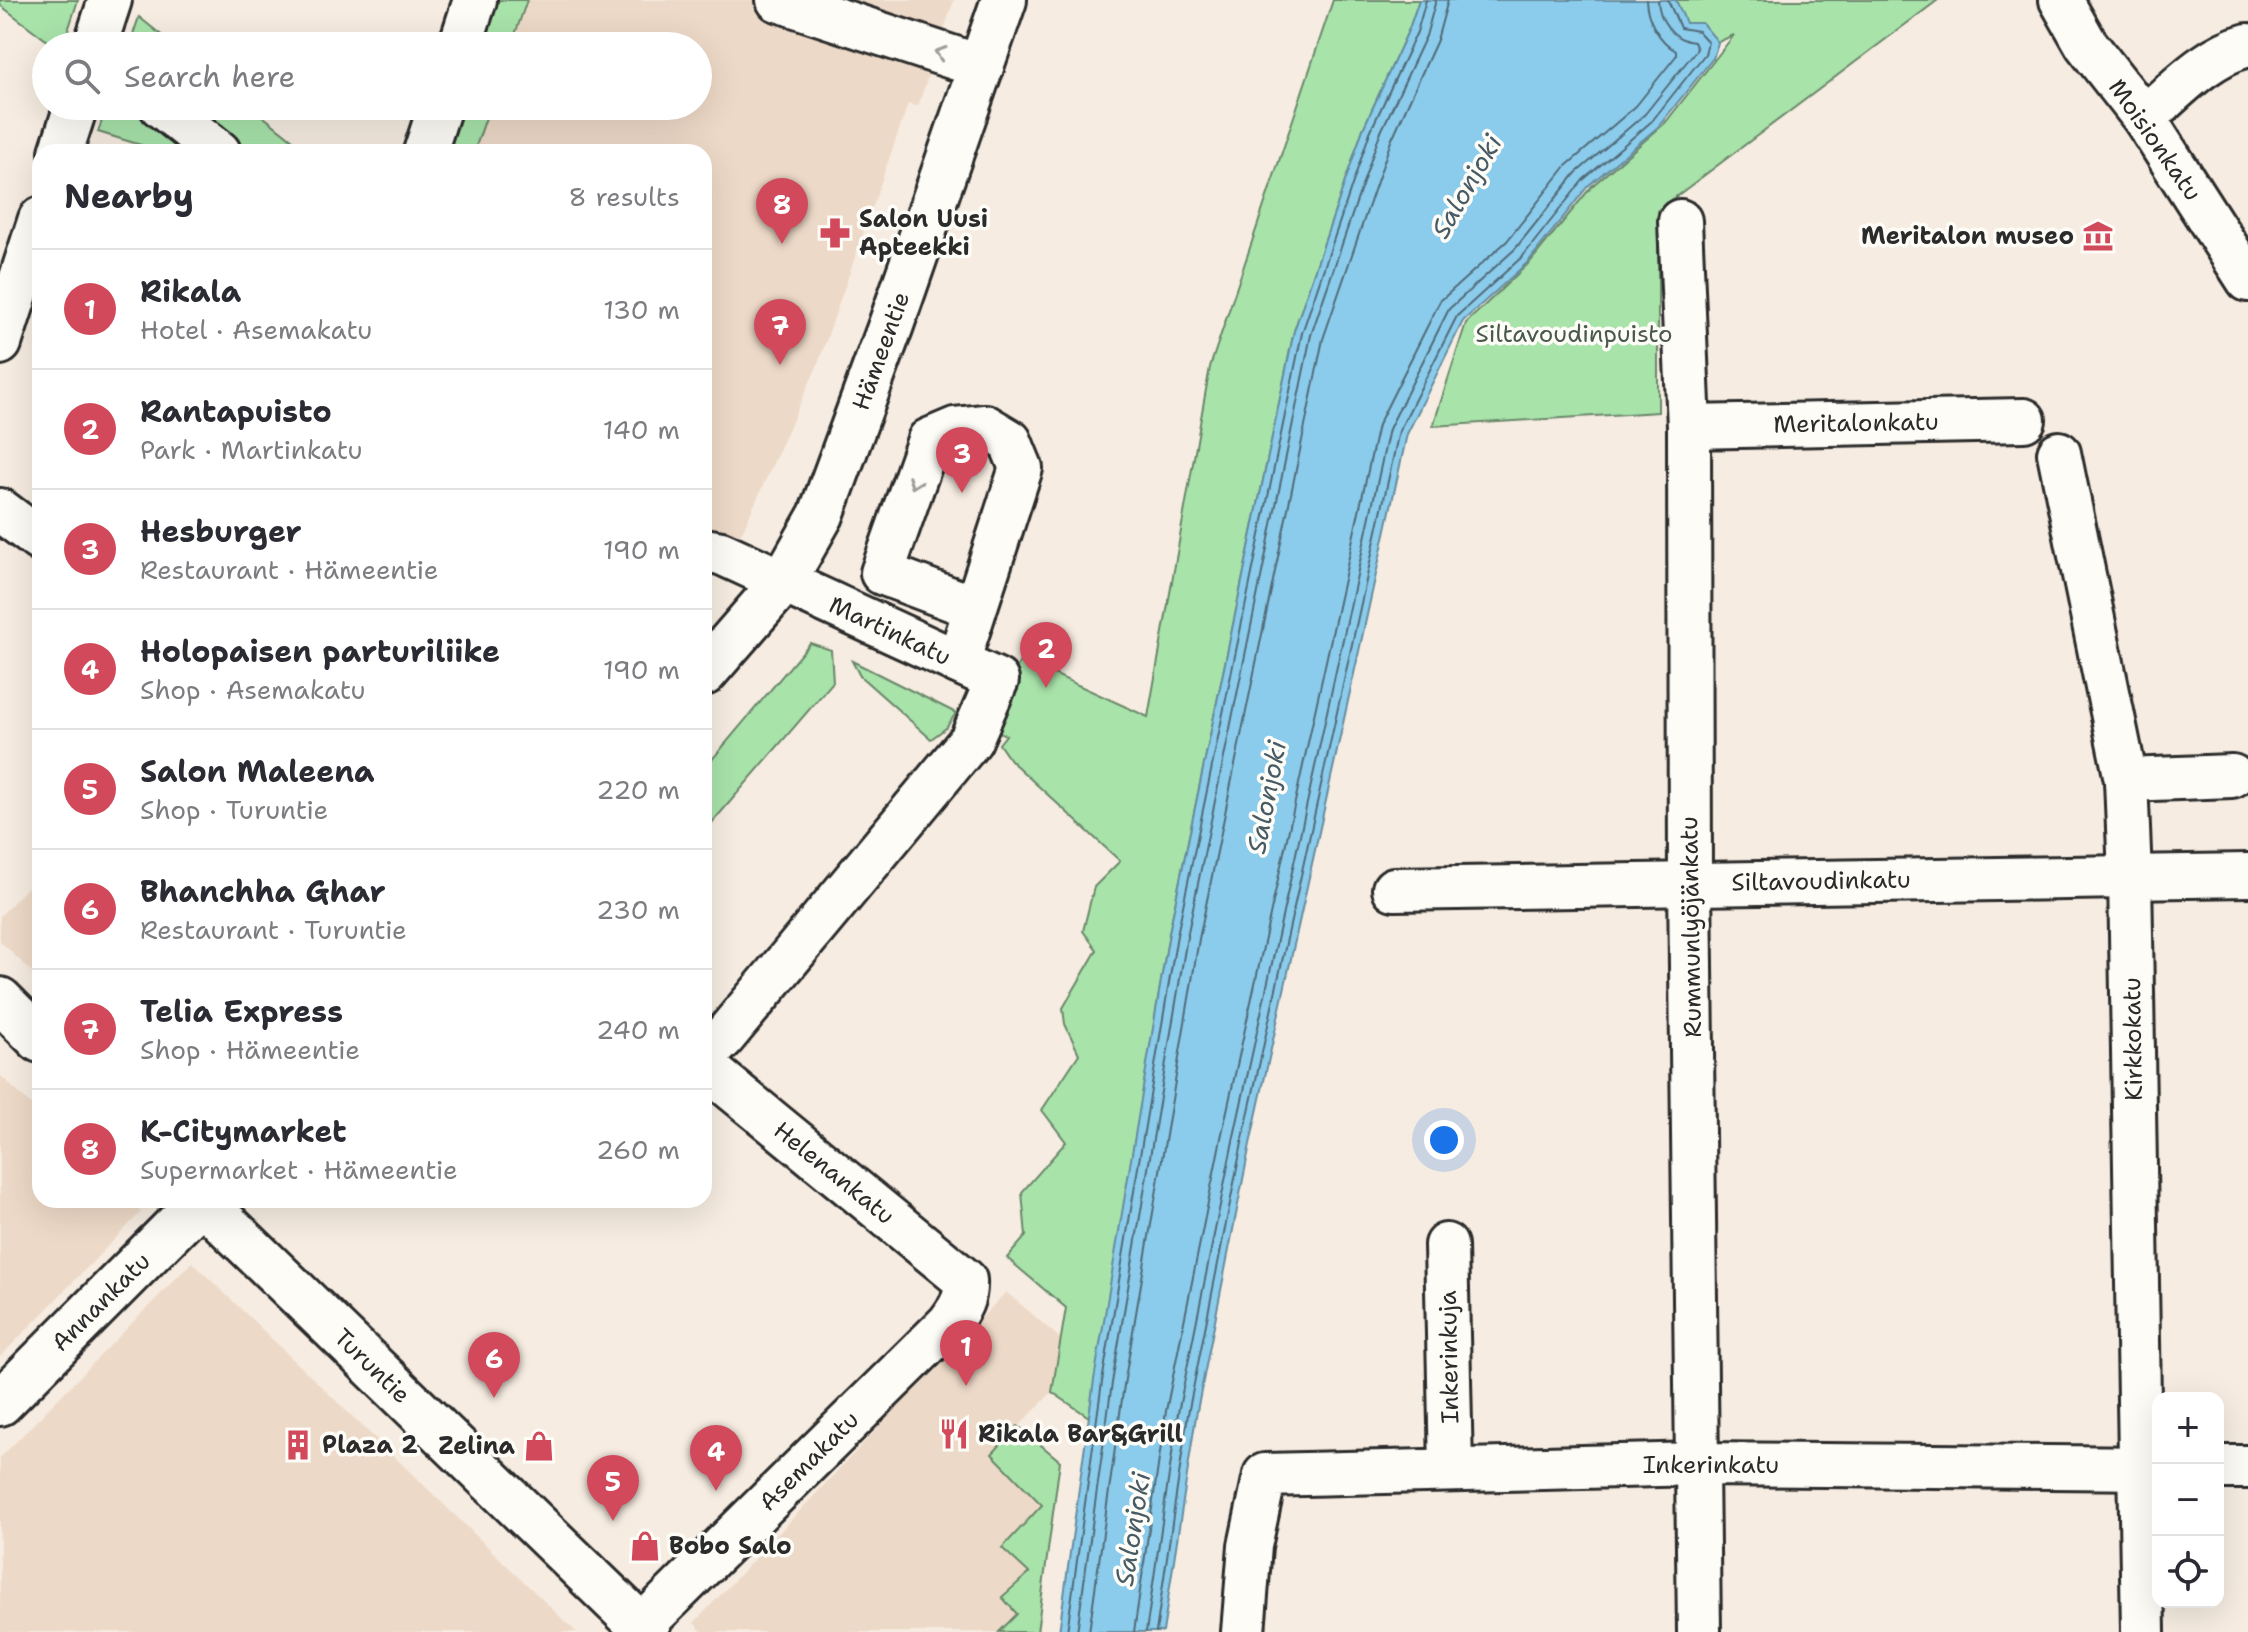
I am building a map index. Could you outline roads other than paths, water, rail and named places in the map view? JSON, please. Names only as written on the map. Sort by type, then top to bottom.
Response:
[{"type":"main road","name":"Hämeentie","points":[[712,664],[783,582],[821,515],[1004,0]]},
{"type":"main road","points":[[0,1000],[32,1032]]},
{"type":"main road","name":"Annankatu","points":[[0,1403],[194,1208]]},
{"type":"main road","name":"Turuntie","points":[[210,1208],[641,1630]]},
{"type":"street","points":[[100,32],[110,0]]},
{"type":"street","points":[[465,32],[475,0]]},
{"type":"street","points":[[778,0],[982,67]]},
{"type":"street","name":"Moisionkatu","points":[[2061,0],[2086,44],[2144,118],[2248,280]]},
{"type":"street","points":[[2144,118],[2198,70],[2238,47],[2248,45]]},
{"type":"street","points":[[64,144],[71,120]]},
{"type":"street","points":[[179,120],[209,144]]},
{"type":"street","points":[[428,144],[435,120]]},
{"type":"street","name":"Rummunlyöjänkatu","points":[[1680,221],[1689,427],[1690,883],[1699,1632]]},
{"type":"street","points":[[0,343],[32,244]]},
{"type":"street","name":"Meritalonkatu","points":[[1689,427],[2024,420]]},
{"type":"street","points":[[958,662],[1021,468],[1010,441],[985,426],[955,429],[929,440],[882,573],[975,608]]},
{"type":"street","name":"Kirkkokatu","points":[[2059,453],[2126,780],[2150,1468],[2143,1632]]},
{"type":"street","points":[[0,510],[32,534]]},
{"type":"street","name":"Martinkatu","points":[[712,551],[997,680],[971,740],[712,1049]]},
{"type":"street","points":[[2126,780],[2232,776]]},
{"type":"street","name":"Siltavoudinkatu","points":[[1394,889],[2248,875]]},
{"type":"street","name":"Helenankatu","points":[[712,1073],[965,1280]]},
{"type":"street","name":"Inkerinkuja","points":[[1446,1245],[1451,1468]]},
{"type":"street","name":"Asemakatu","points":[[641,1630],[949,1323],[963,1303],[965,1280]]},
{"type":"street","name":"Inkerinkatu","points":[[1243,1632],[1250,1546],[1265,1475],[1698,1464],[2150,1468]]},
{"type":"street","points":[[2224,1467],[2248,1467]]},
{"type":"water","name":"Salonjoki","points":[[1419,0],[1676,0],[1686,23],[1702,23],[1718,42],[1713,58],[1658,127],[1588,186],[1528,262],[1463,321],[1407,434],[1250,1144],[1196,1416],[1163,1632],[1059,1632],[1094,1380],[1169,933],[1294,331],[1363,129]]},
{"type":"place","name":"Salon Uusi Apteekki","points":[[835,233]]},
{"type":"place","name":"Meritalon museo","points":[[2098,236]]},
{"type":"place","name":"K-Citymarket","points":[[782,244]]},
{"type":"place","name":"Telia Express","points":[[780,365]]},
{"type":"place","name":"Hesburger","points":[[962,493]]},
{"type":"place","name":"Rantapuisto","points":[[1046,688]]},
{"type":"place","name":"Rikala","points":[[966,1386]]},
{"type":"place","name":"Bhanchha Ghar","points":[[494,1398]]},
{"type":"place","name":"Rikala Bar&Grill","points":[[954,1434]]},
{"type":"place","name":"Plaza 2","points":[[298,1445]]},
{"type":"place","name":"Zelina","points":[[539,1446]]},
{"type":"place","name":"Holopaisen parturiliike","points":[[716,1491]]},
{"type":"place","name":"Salon Maleena","points":[[613,1521]]},
{"type":"place","name":"Bobo Salo","points":[[645,1546]]},
{"type":"park label","name":"Siltavoudinpuisto","points":[[1574,334]]}]
